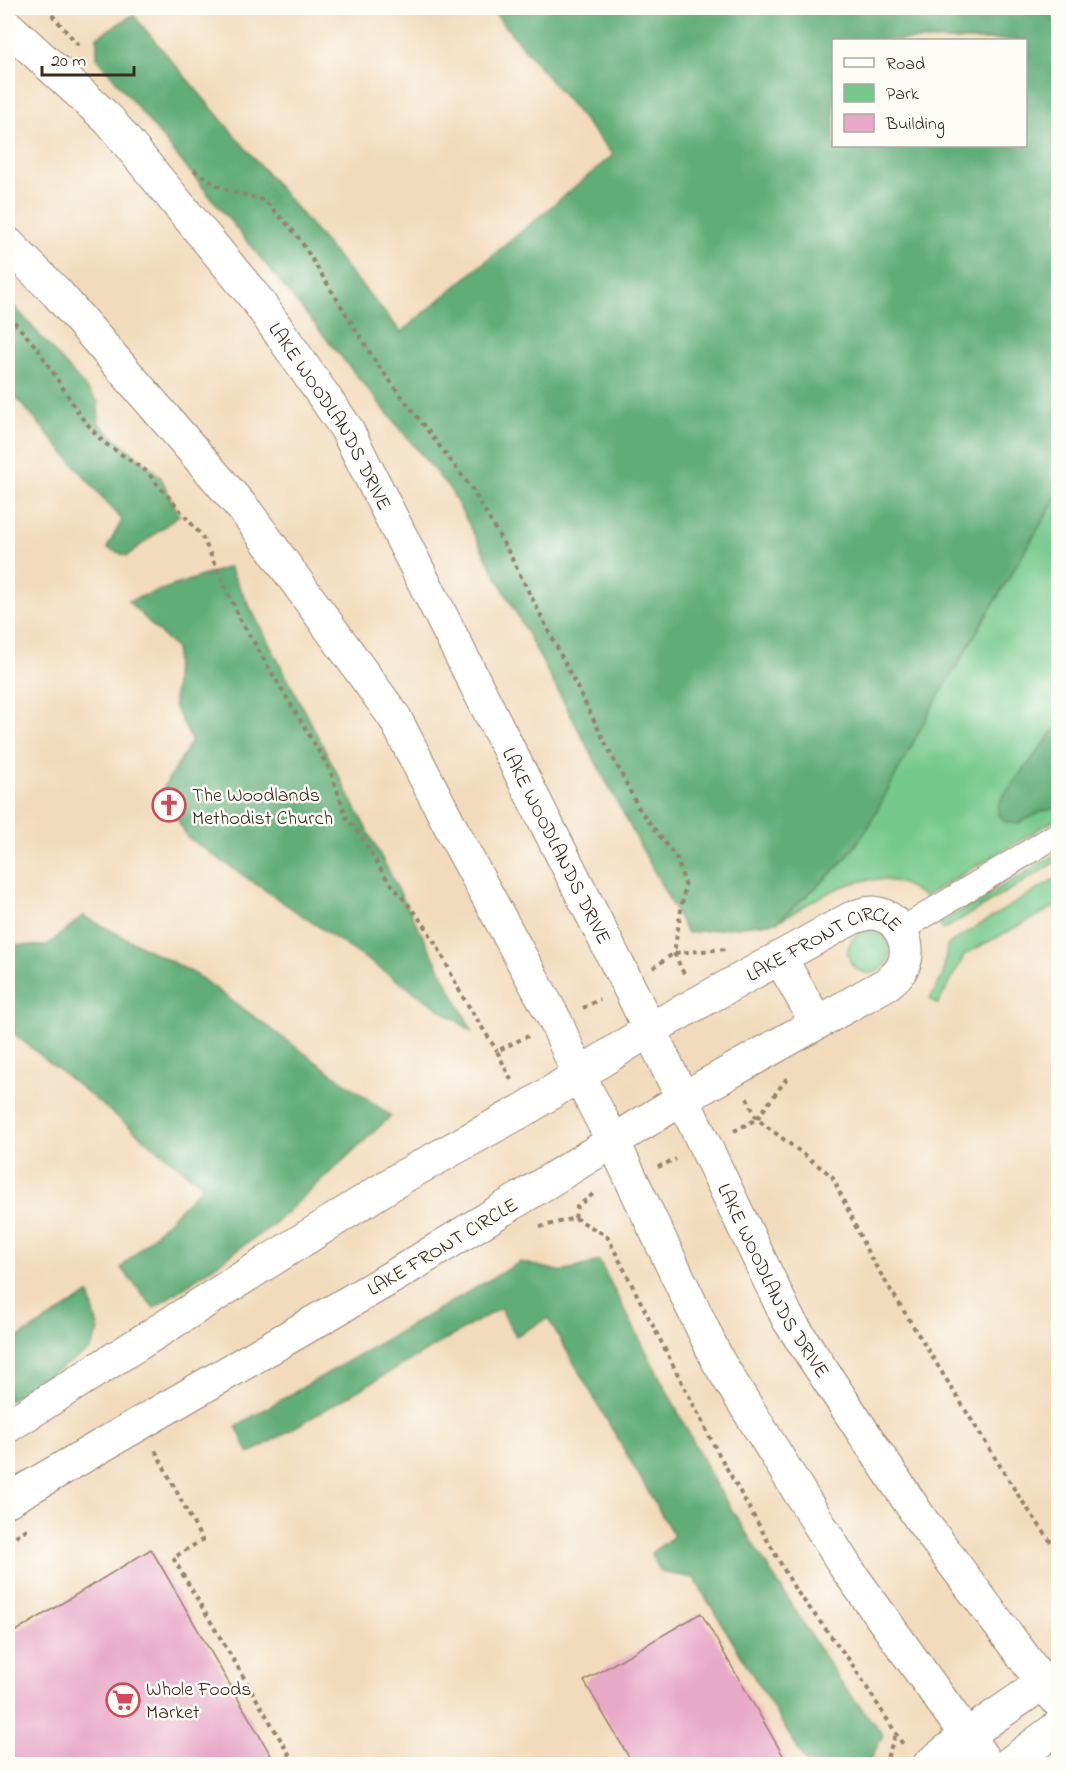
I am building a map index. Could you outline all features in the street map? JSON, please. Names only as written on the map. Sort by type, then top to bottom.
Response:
[{"type":"main road","name":"LAKE WOODLANDS DRIVE","points":[[8,27],[108,119],[257,300],[346,428],[649,1030],[788,1319],[922,1521],[1051,1692]]},
{"type":"main road","points":[[8,244],[57,293],[247,513],[395,718],[461,847],[556,1022],[579,1076],[613,1141],[718,1361],[847,1569],[987,1764]]},
{"type":"main road","name":"LAKE FRONT CIRCLE","points":[[8,1426],[404,1176],[527,1108],[649,1030],[698,1002],[861,915],[873,913],[884,916],[894,922],[900,930],[906,946],[906,957],[903,968],[888,983],[682,1099],[399,1273],[8,1500]]},
{"type":"main road","points":[[780,958],[817,1023]]},
{"type":"main road","points":[[918,1757],[966,1736],[1051,1692]]},
{"type":"main road","points":[[1009,1764],[1059,1727]]},
{"type":"street","points":[[900,930],[1059,834]]},
{"type":"path","points":[[46,8],[86,53]]},
{"type":"path","points":[[189,164],[197,173],[223,189],[264,200],[297,235],[377,364],[470,486],[509,553],[638,807],[677,859],[685,885],[674,954],[698,1002]]},
{"type":"path","points":[[8,315],[38,349],[81,417],[103,442],[146,471],[202,536],[240,621],[330,770],[347,819],[361,836],[384,875],[425,926],[441,952],[461,994],[497,1051]]},
{"type":"path","points":[[733,1071],[758,1119],[832,1176],[869,1256],[1020,1498],[1059,1552]]},
{"type":"path","points":[[575,1218],[608,1236],[717,1450],[795,1589],[850,1661],[896,1733],[918,1757]]},
{"type":"path","points":[[146,1458],[156,1452],[202,1540],[173,1558],[295,1764]]},
{"type":"path","points":[[8,1541],[27,1529]]},
{"type":"path","points":[[882,1764],[886,1761],[896,1733]]},
{"type":"green space","points":[[490,8],[1049,8],[1058,28],[1058,495],[932,707],[866,831],[847,857],[777,922],[687,933],[451,491],[97,58],[97,37],[133,15],[401,332],[613,155]]},
{"type":"green space","points":[[8,299],[98,402],[99,424],[160,476],[179,515],[127,556],[107,548],[122,520],[8,388]]},
{"type":"green space","points":[[1058,495],[1058,726],[1004,795],[1019,823],[1038,813],[1058,808],[1058,818],[924,897],[905,885],[886,880],[867,880],[830,892],[777,922],[830,875],[866,831],[932,707]]},
{"type":"green space","points":[[229,567],[473,1032],[187,837],[162,790],[192,741],[174,706],[176,649],[128,601]]},
{"type":"green space","points":[[1058,726],[1058,808],[1043,811],[1015,824],[1004,821],[998,813],[999,803]]},
{"type":"green space","points":[[1058,853],[1058,861],[943,930],[939,924]]},
{"type":"green space","points":[[1058,877],[1058,905],[965,954],[938,1004],[930,999],[943,975],[947,947],[951,942]]},
{"type":"green space","points":[[83,916],[195,974],[391,1116],[273,1225],[154,1308],[121,1268],[203,1186],[8,1029],[8,945],[46,946]]},
{"type":"green space","points":[[869,931],[884,937],[890,952],[884,967],[869,973],[854,967],[848,952],[854,937]]},
{"type":"green space","points":[[599,1261],[716,1485],[839,1680],[883,1735],[872,1757],[864,1764],[807,1764],[694,1578],[661,1572],[651,1553],[674,1536],[548,1318],[516,1336],[500,1308],[249,1454],[236,1426],[520,1262],[563,1272]]},
{"type":"green space","points":[[89,1294],[99,1331],[90,1350],[8,1401],[8,1344]]},
{"type":"building","name":"Whole Foods Market","points":[[151,1549],[276,1764],[8,1764],[8,1636]]},
{"type":"building","points":[[701,1613],[788,1764],[633,1764],[584,1681]]},
{"type":"place","name":"The Woodlands Methodist Church","points":[[169,805]]},
{"type":"place","name":"Whole Foods Market","points":[[123,1700]]}]
